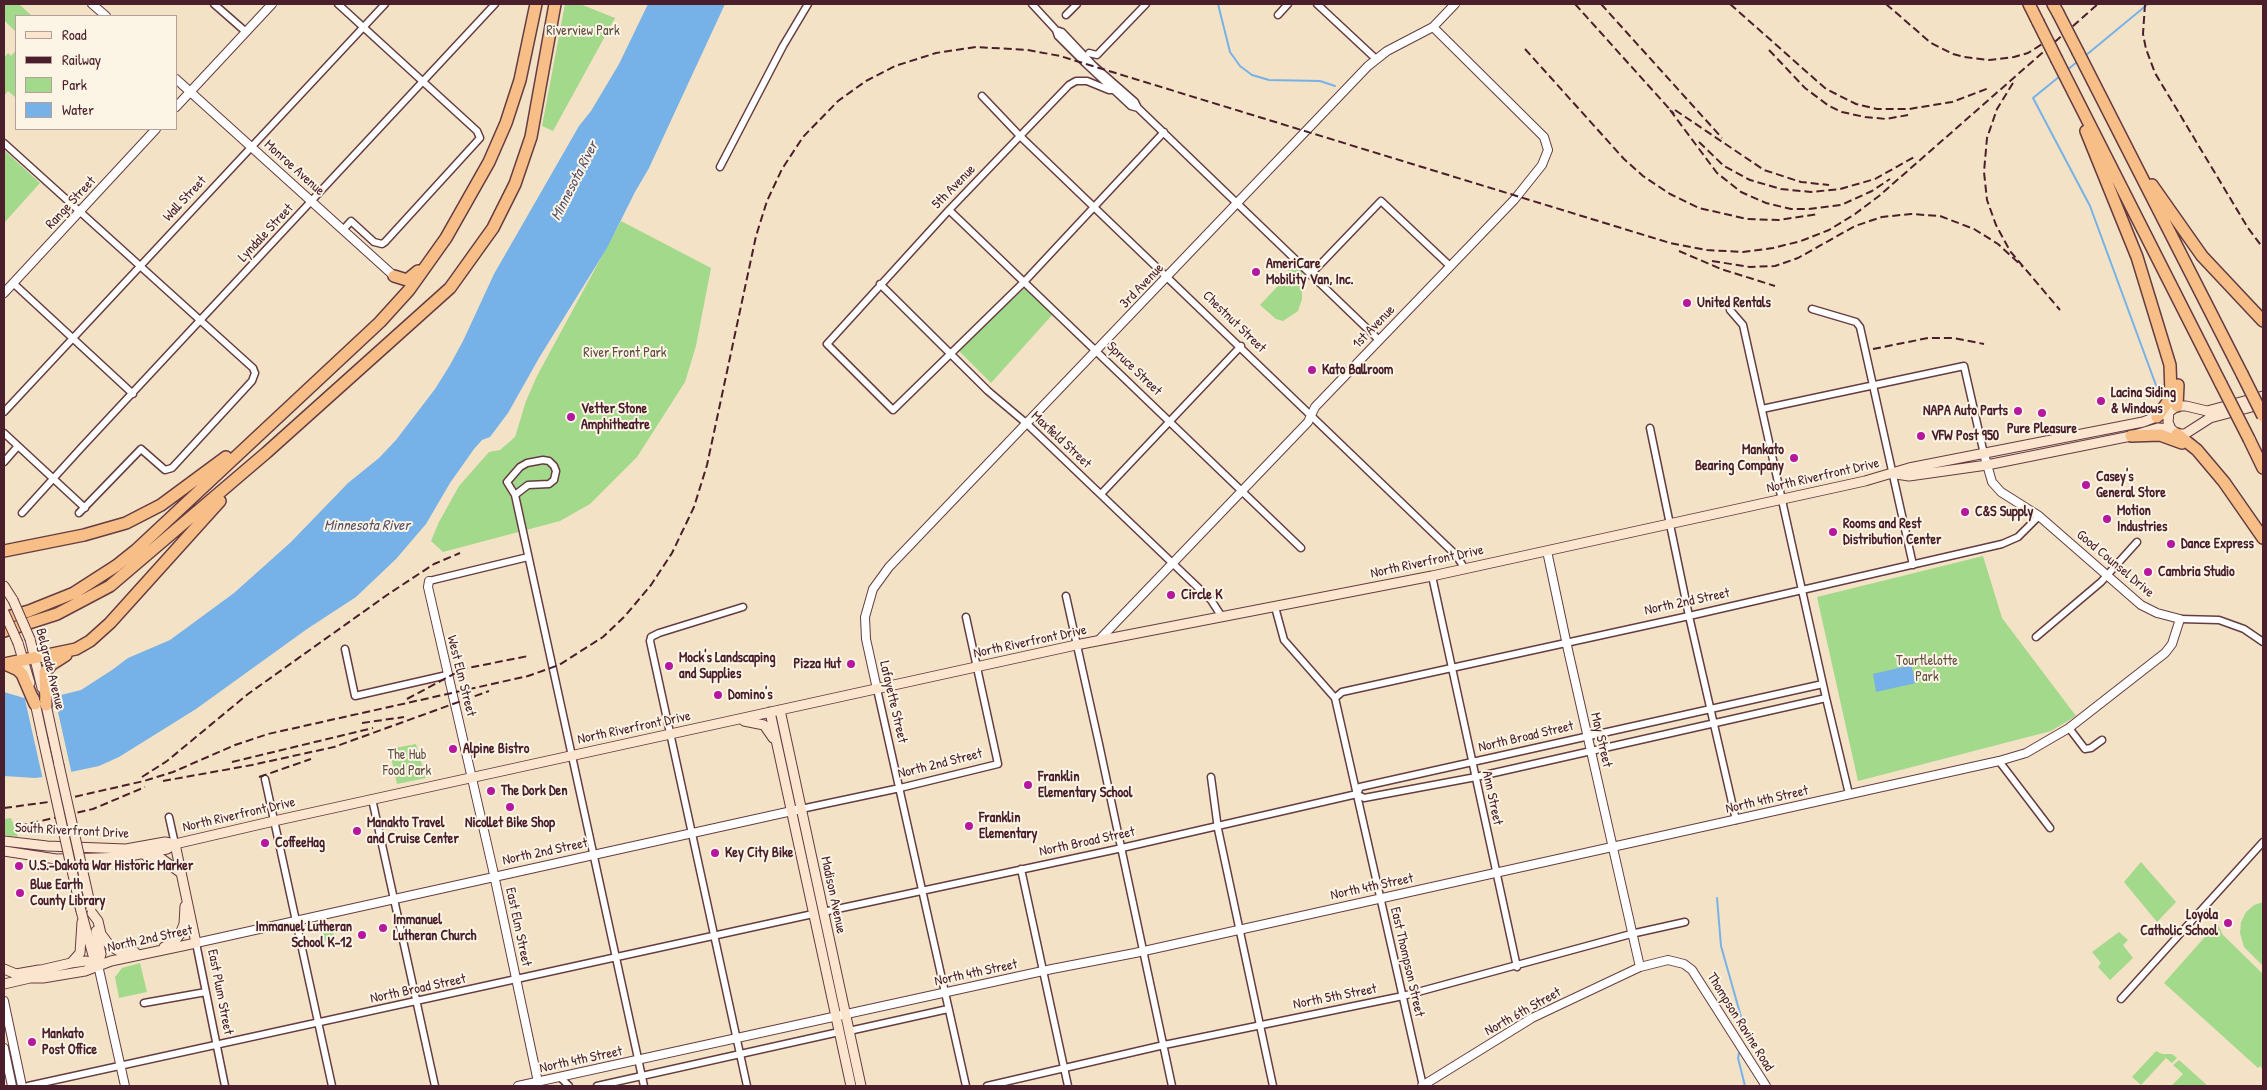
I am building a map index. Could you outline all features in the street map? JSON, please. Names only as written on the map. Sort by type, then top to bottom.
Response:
[{"type":"highway","points":[[4,618],[37,608],[74,593],[116,566],[136,550],[393,308],[422,273],[478,185],[506,123],[520,80],[536,4]]},
{"type":"highway","points":[[4,631],[57,614],[110,586],[434,304],[464,270],[494,228],[515,184],[531,137],[556,4]]},
{"type":"highway","points":[[2029,4],[2263,468]]},
{"type":"highway","points":[[2055,8],[2263,416]]},
{"type":"highway","points":[[2077,98],[2087,134],[2137,257],[2170,365],[2179,385],[2173,409]]},
{"type":"highway","points":[[2111,117],[2147,177],[2196,248],[2220,277],[2263,321]]},
{"type":"highway","points":[[394,276],[404,280],[411,279],[446,238]]},
{"type":"highway","points":[[393,308],[400,291],[394,276]]},
{"type":"highway","points":[[2157,416],[2167,404],[2171,394],[2170,365]]},
{"type":"highway","points":[[4,551],[105,530],[144,515],[179,493],[279,416]]},
{"type":"highway","points":[[2174,431],[2198,450],[2235,496],[2263,538]]},
{"type":"highway","points":[[2131,436],[2167,436],[2182,443],[2211,466]]},
{"type":"highway","points":[[40,705],[42,677],[52,664],[90,641],[110,624],[175,550],[266,452]]},
{"type":"highway","points":[[4,558],[28,547]]},
{"type":"highway","points":[[4,664],[76,649]]},
{"type":"highway","points":[[4,664],[18,670],[27,679],[40,705]]},
{"type":"main road","points":[[2209,414],[2263,396]]},
{"type":"main road","points":[[2174,431],[2168,422],[2173,409],[2186,406],[2209,414],[2263,404]]},
{"type":"main road","name":"North Riverfront Drive","points":[[174,844],[1076,645],[1432,576],[1783,499],[1893,474],[1909,468],[2143,422],[2173,409]]},
{"type":"main road","name":"North Riverfront Drive","points":[[1893,474],[1909,476],[1987,465],[2131,436],[2158,428],[2190,432],[2209,414]]},
{"type":"main road","name":"Belgrade Avenue","points":[[4,586],[13,600],[30,639],[42,677]]},
{"type":"main road","name":"Belgrade Avenue","points":[[4,612],[18,643],[27,679]]},
{"type":"main road","name":"Belgrade Avenue","points":[[40,705],[53,735],[92,910]]},
{"type":"main road","name":"Belgrade Avenue","points":[[40,705],[42,735],[82,915]]},
{"type":"main road","name":"Madison Avenue","points":[[780,710],[861,1086]]},
{"type":"main road","name":"Madison Avenue","points":[[770,712],[790,812],[851,1086]]},
{"type":"main road","points":[[736,720],[759,723],[765,726],[777,748]]},
{"type":"main road","name":"South Riverfront Drive","points":[[4,841],[47,846],[126,849],[165,842],[174,844]]},
{"type":"main road","name":"South Riverfront Drive","points":[[4,852],[56,859],[124,856],[166,849],[174,844]]},
{"type":"main road","name":"East Plum Street","points":[[174,844],[196,943]]},
{"type":"main road","points":[[124,856],[156,856],[181,873]]},
{"type":"main road","points":[[92,910],[98,921],[101,934],[112,948],[121,952],[154,952],[174,942],[180,934],[184,924],[185,894]]},
{"type":"main road","points":[[92,910],[101,954],[98,965]]},
{"type":"main road","points":[[71,963],[80,953],[82,915]]},
{"type":"main road","points":[[82,915],[94,959],[98,965]]},
{"type":"main road","name":"North 2nd Street","points":[[4,984],[30,978],[43,978],[85,971],[98,965],[196,943]]},
{"type":"main road","name":"North 2nd Street","points":[[30,978],[41,970],[71,963],[86,961],[98,965]]},
{"type":"main road","points":[[4,969],[16,974],[41,970]]},
{"type":"street","points":[[92,4],[105,15]]},
{"type":"street","points":[[214,4],[246,32]]},
{"type":"street","points":[[178,105],[272,4]]},
{"type":"street","points":[[338,4],[477,131],[480,138],[385,242],[382,244],[374,242],[351,221],[343,230]]},
{"type":"street","name":"Wall Street","points":[[4,412],[385,4]]},
{"type":"street","name":"Lyndale Street","points":[[22,514],[495,4]]},
{"type":"street","points":[[720,167],[783,46],[808,4]]},
{"type":"street","points":[[1032,4],[1056,30],[1058,36],[1131,106],[1138,108]]},
{"type":"street","points":[[1066,15],[1077,4]]},
{"type":"street","points":[[1089,53],[1097,55],[1146,4]]},
{"type":"street","points":[[1278,15],[1288,4]]},
{"type":"street","points":[[1317,4],[1376,59]]},
{"type":"street","name":"3rd Avenue","points":[[867,607],[876,584],[889,567],[1376,59],[1387,51],[1433,27],[1455,4]]},
{"type":"street","name":"1st Avenue","points":[[1098,641],[1308,422],[1315,407],[1536,174],[1548,150],[1544,137],[1433,27]]},
{"type":"street","points":[[1056,30],[1062,32],[1094,66],[1135,102],[1138,108],[1378,340]]},
{"type":"street","name":"5th Avenue","points":[[951,355],[893,410],[827,344],[949,210],[1069,85],[1076,81],[1088,81],[1109,90],[1114,90]]},
{"type":"street","name":"Monroe Avenue","points":[[178,82],[394,276]]},
{"type":"street","name":"Chestnut Street","points":[[982,96],[1020,136],[1312,414],[1456,555],[1465,569]]},
{"type":"street","name":"Range Street","points":[[4,293],[155,130]]},
{"type":"street","points":[[951,355],[1095,208],[1164,132]]},
{"type":"street","points":[[4,143],[253,368],[255,374],[252,381],[172,468],[167,470],[162,468],[141,449],[79,513]]},
{"type":"street","points":[[1310,274],[1381,201],[1450,266]]},
{"type":"street","name":"Spruce Street","points":[[949,210],[1243,490],[1301,548]]},
{"type":"street","points":[[13,283],[133,394]]},
{"type":"street","name":"Maxfield Street","points":[[880,284],[988,391],[1026,423],[1215,604],[1222,617]]},
{"type":"street","points":[[1812,308],[1856,322],[1860,327],[1913,565]]},
{"type":"street","points":[[1730,310],[1743,325],[1849,794]]},
{"type":"street","points":[[1101,494],[1241,346]]},
{"type":"street","points":[[1762,409],[1964,366],[1984,454]]},
{"type":"street","points":[[1650,428],[1689,616],[1736,820]]},
{"type":"street","points":[[4,433],[85,508]]},
{"type":"street","points":[[4,462],[18,446]]},
{"type":"street","name":"Good Counsel Drive","points":[[1984,454],[1996,488],[2039,516],[2140,605],[2157,613],[2180,619],[2219,620],[2244,629],[2263,642]]},
{"type":"street","points":[[515,495],[528,485],[549,484],[554,480],[556,471],[554,466],[549,461],[543,460],[528,462],[520,467],[508,482],[515,495],[644,1086]]},
{"type":"street","name":"North 2nd Street","points":[[1335,698],[1342,692],[1689,616],[2010,541],[2025,531],[2039,516]]},
{"type":"street","points":[[2036,637],[2106,576],[2137,542]]},
{"type":"street","name":"May Street","points":[[1547,550],[1632,934]]},
{"type":"street","points":[[429,581],[528,557]]},
{"type":"street","name":"Ann Street","points":[[1432,576],[1517,966]]},
{"type":"street","name":"West Elm Street","points":[[429,581],[428,587],[447,675],[472,778]]},
{"type":"street","points":[[1066,596],[1172,1086]]},
{"type":"street","points":[[742,607],[651,637],[650,645],[747,1086]]},
{"type":"street","name":"Lafayette Street","points":[[867,607],[864,627],[866,639],[966,1086]]},
{"type":"street","points":[[1275,607],[1284,640],[1335,698]]},
{"type":"street","points":[[966,617],[977,667]]},
{"type":"street","name":"North 4th Street","points":[[518,1086],[944,992],[1143,951],[2000,761],[2026,753],[2069,728],[2164,652],[2172,644],[2180,619]]},
{"type":"street","points":[[345,649],[355,696],[447,675]]},
{"type":"street","name":"North 2nd Street","points":[[196,943],[900,788],[998,764],[977,667]]},
{"type":"street","name":"North Broad Street","points":[[1357,794],[1360,787],[1823,684]]},
{"type":"street","name":"East Thompson Street","points":[[1335,698],[1423,1086]]},
{"type":"street","name":"North Broad Street","points":[[823,912],[1122,848],[1357,794],[1364,798],[1476,777],[1826,698]]},
{"type":"street","points":[[2069,728],[2085,749],[2091,748],[2102,740]]},
{"type":"street","points":[[2000,761],[2050,828]]},
{"type":"street","points":[[1211,777],[1218,826],[1273,1086]]},
{"type":"street","name":"East Elm Street","points":[[472,778],[538,1082]]},
{"type":"street","points":[[265,779],[332,1086]]},
{"type":"street","points":[[372,799],[435,1086]]},
{"type":"street","points":[[169,817],[174,844]]},
{"type":"street","points":[[2121,999],[2263,842]]},
{"type":"street","points":[[1021,869],[1068,1086]]},
{"type":"street","name":"North Broad Street","points":[[28,1086],[813,914]]},
{"type":"street","name":"North 5th Street","points":[[987,1086],[1164,1045],[1403,996],[1632,934],[1685,922]]},
{"type":"street","points":[[1632,934],[1640,967]]},
{"type":"street","name":"East Plum Street","points":[[196,943],[225,1086]]},
{"type":"street","name":"Thompson Ravine Road","points":[[1640,967],[1668,960],[1684,964],[1692,970],[1766,1086]]},
{"type":"street","points":[[98,965],[125,1086]]},
{"type":"street","name":"North 6th Street","points":[[1423,1086],[1532,1018],[1640,967]]},
{"type":"street","points":[[144,1003],[206,992]]},
{"type":"street","points":[[4,1001],[22,1086]]},
{"type":"street","points":[[849,1031],[948,1009]]},
{"type":"street","points":[[597,1086],[839,1032]]},
{"type":"street","points":[[4,1048],[12,1086]]},
{"type":"street","points":[[560,1077],[569,1086]]},
{"type":"green space","points":[[4,4],[19,4],[31,15],[15,15],[15,31],[4,20]]},
{"type":"green space","name":"Riverview Park","points":[[565,4],[580,4],[615,18],[553,131],[542,126]]},
{"type":"green space","points":[[15,51],[15,97],[8,91],[4,96],[4,58],[8,53],[11,56]]},
{"type":"green space","points":[[4,150],[40,183],[4,223]]},
{"type":"green space","name":"River Front Park","points":[[621,221],[711,268],[696,346],[685,382],[637,457],[590,504],[560,521],[443,552],[431,541],[439,522],[459,486],[489,452],[500,450],[515,437],[526,401],[537,376]]},
{"type":"green space","points":[[1290,261],[1302,272],[1302,299],[1298,311],[1283,321],[1276,319],[1260,305],[1290,273],[1286,267]]},
{"type":"green space","points":[[1026,287],[1053,314],[991,383],[957,349]]},
{"type":"green space","name":"Tourtlelotte Park","points":[[1983,556],[2002,618],[2076,716],[2051,731],[1858,781],[1817,597]]},
{"type":"green space","name":"The Hub Food Park","points":[[416,744],[426,778],[397,784],[389,749]]},
{"type":"green space","points":[[11,818],[18,837],[4,835],[4,819]]},
{"type":"green space","points":[[2141,862],[2176,902],[2157,922],[2124,882]]},
{"type":"green space","points":[[2263,902],[2263,966],[2244,947],[2240,933],[2241,922],[2246,912],[2254,905]]},
{"type":"green space","points":[[331,922],[335,939],[325,941],[321,925]]},
{"type":"green space","points":[[2218,925],[2223,935],[2263,974],[2263,1070],[2260,1066],[2258,1068],[2164,983],[2204,938],[2210,926]]},
{"type":"green space","points":[[2119,932],[2128,940],[2123,945],[2133,958],[2110,980],[2098,967],[2101,963],[2092,952]]},
{"type":"green space","points":[[140,963],[147,992],[119,998],[115,977],[122,968]]},
{"type":"green space","points":[[2156,1051],[2162,1054],[2172,1054],[2177,1058],[2172,1063],[2166,1058],[2141,1085],[2132,1077]]},
{"type":"green space","points":[[2179,1060],[2208,1086],[2171,1086],[2183,1074],[2173,1065]]},
{"type":"water","name":"Minnesota River","points":[[648,4],[725,4],[649,168],[607,248],[539,358],[508,413],[490,437],[482,440],[474,449],[450,483],[426,524],[396,559],[356,597],[307,629],[196,709],[119,757],[99,766],[52,776],[35,778],[4,776],[4,692],[24,698],[45,699],[81,690],[128,658],[170,640],[234,593],[291,542],[348,483],[379,458],[396,440],[435,389],[450,365],[494,274],[579,126],[591,111],[619,64]]},
{"type":"water","points":[[1911,665],[1916,683],[1876,692],[1873,674]]},
{"type":"pier","points":[[54,694],[72,775],[43,780],[24,695],[45,697]]},
{"type":"waterway","points":[[1218,4],[1230,52],[1240,66],[1252,75],[1269,80],[1320,81],[1335,86]]},
{"type":"waterway","points":[[2085,56],[2148,4]]},
{"type":"waterway","points":[[2067,70],[2077,62]]},
{"type":"waterway","points":[[2060,76],[2033,98],[2090,206],[2157,388]]},
{"type":"waterway","points":[[1717,898],[1721,946],[1749,1045]]},
{"type":"waterway","points":[[1739,1053],[1738,1058],[1745,1086]]},
{"type":"railway","points":[[1575,4],[1674,114]]},
{"type":"railway","points":[[1601,4],[1722,138]]},
{"type":"railway","points":[[1730,4],[1826,89],[1856,104],[1877,109],[1909,109],[1952,102],[1989,88]]},
{"type":"railway","points":[[1886,4],[1931,43],[1953,54],[1964,57],[1989,60],[2014,57],[2028,53],[2047,41]]},
{"type":"railway","points":[[4,808],[56,801],[144,781],[173,772],[235,745],[268,734],[528,676],[559,665],[603,637],[625,616],[651,585],[672,553],[694,507],[707,465],[756,236],[767,201],[782,169],[803,137],[838,101],[866,81],[895,66],[936,53],[976,47],[1028,50],[1060,56],[1670,243],[1707,250],[1743,252],[1773,248],[1801,241],[1829,230],[1855,214],[1879,196],[2098,4]]},
{"type":"railway","points":[[2145,4],[2143,34],[2146,49],[2155,73],[2248,228],[2263,248]]},
{"type":"railway","points":[[1525,49],[1624,159],[1643,176],[1670,194],[1699,208],[1747,219],[1779,220],[1818,214]]},
{"type":"railway","points":[[1769,50],[1805,88],[1829,106],[1842,112],[1865,117],[1886,119],[1908,115]]},
{"type":"railway","points":[[2013,83],[1997,109],[1987,138],[1984,172],[1987,200],[1996,225],[2010,251],[2060,310]]},
{"type":"railway","points":[[1670,110],[1717,173],[1741,192],[1766,203],[1791,209],[1841,205],[1872,191],[1890,179]]},
{"type":"railway","points":[[1675,110],[1764,170],[1801,182],[1829,185]]},
{"type":"railway","points":[[1699,142],[1724,166],[1750,180],[1781,189],[1811,192],[1840,189],[1875,179],[1916,156]]},
{"type":"railway","points":[[1712,261],[1750,267],[1775,266],[1798,258],[1855,226],[1882,217],[1911,214],[1940,216],[1974,229],[1998,244],[2023,267]]},
{"type":"railway","points":[[1679,251],[1721,269],[1775,286]]},
{"type":"railway","points":[[1873,349],[1928,338],[1953,338],[1984,344]]},
{"type":"railway","points":[[142,777],[167,761],[248,694],[387,595],[434,564],[460,553]]},
{"type":"railway","points":[[407,699],[463,669],[528,656]]},
{"type":"railway","points":[[163,781],[252,765],[334,747],[489,691]]},
{"type":"railway","points":[[362,723],[404,717]]},
{"type":"railway","points":[[232,762],[373,728]]},
{"type":"railway","points":[[259,777],[311,759]]},
{"type":"railway","points":[[19,826],[93,809],[145,787]]},
{"type":"place","name":"AmeriCare Mobility Van, Inc.","points":[[1256,272]]},
{"type":"place","name":"United Rentals","points":[[1687,303]]},
{"type":"place","name":"Kato Ballroom","points":[[1312,370]]},
{"type":"place","name":"Lacina Siding & Windows","points":[[2101,401]]},
{"type":"place","name":"NAPA Auto Parts","points":[[2018,411]]},
{"type":"place","name":"Pure Pleasure","points":[[2042,413]]},
{"type":"place","name":"Vetter Stone Amphitheatre","points":[[571,417]]},
{"type":"place","name":"VFW Post 950","points":[[1921,436]]},
{"type":"place","name":"Mankato Bearing Company","points":[[1794,458]]},
{"type":"place","name":"Casey's General Store","points":[[2086,485]]},
{"type":"place","name":"C&S Supply","points":[[1965,512]]},
{"type":"place","name":"Motion Industries","points":[[2107,519]]},
{"type":"place","name":"Rooms and Rest Distribution Center","points":[[1833,532]]},
{"type":"place","name":"Dance Express","points":[[2171,544]]},
{"type":"place","name":"Cambria Studio","points":[[2148,572]]},
{"type":"place","name":"Circle K","points":[[1171,595]]},
{"type":"place","name":"Pizza Hut","points":[[851,664]]},
{"type":"place","name":"Mock's Landscaping and Supplies","points":[[669,666]]},
{"type":"place","name":"Domino's","points":[[718,695]]},
{"type":"place","name":"Alpine Bistro","points":[[453,749]]},
{"type":"place","name":"Franklin Elementary School","points":[[1028,785]]},
{"type":"place","name":"The Dork Den","points":[[491,791]]},
{"type":"place","name":"Nicollet Bike Shop","points":[[510,807]]},
{"type":"place","name":"Franklin Elementary","points":[[969,826]]},
{"type":"place","name":"Manakto Travel and Cruise Center","points":[[357,831]]},
{"type":"place","name":"CoffeeHag","points":[[265,843]]},
{"type":"place","name":"Key City Bike","points":[[715,853]]},
{"type":"place","name":"U.S.-Dakota War Historic Marker","points":[[19,866]]},
{"type":"place","name":"Blue Earth County Library","points":[[20,893]]},
{"type":"place","name":"Loyola Catholic School","points":[[2228,923]]},
{"type":"place","name":"Immanuel Lutheran Church","points":[[383,928]]},
{"type":"place","name":"Immanuel Lutheran School K-12","points":[[362,935]]},
{"type":"place","name":"Mankato Post Office","points":[[32,1042]]}]
